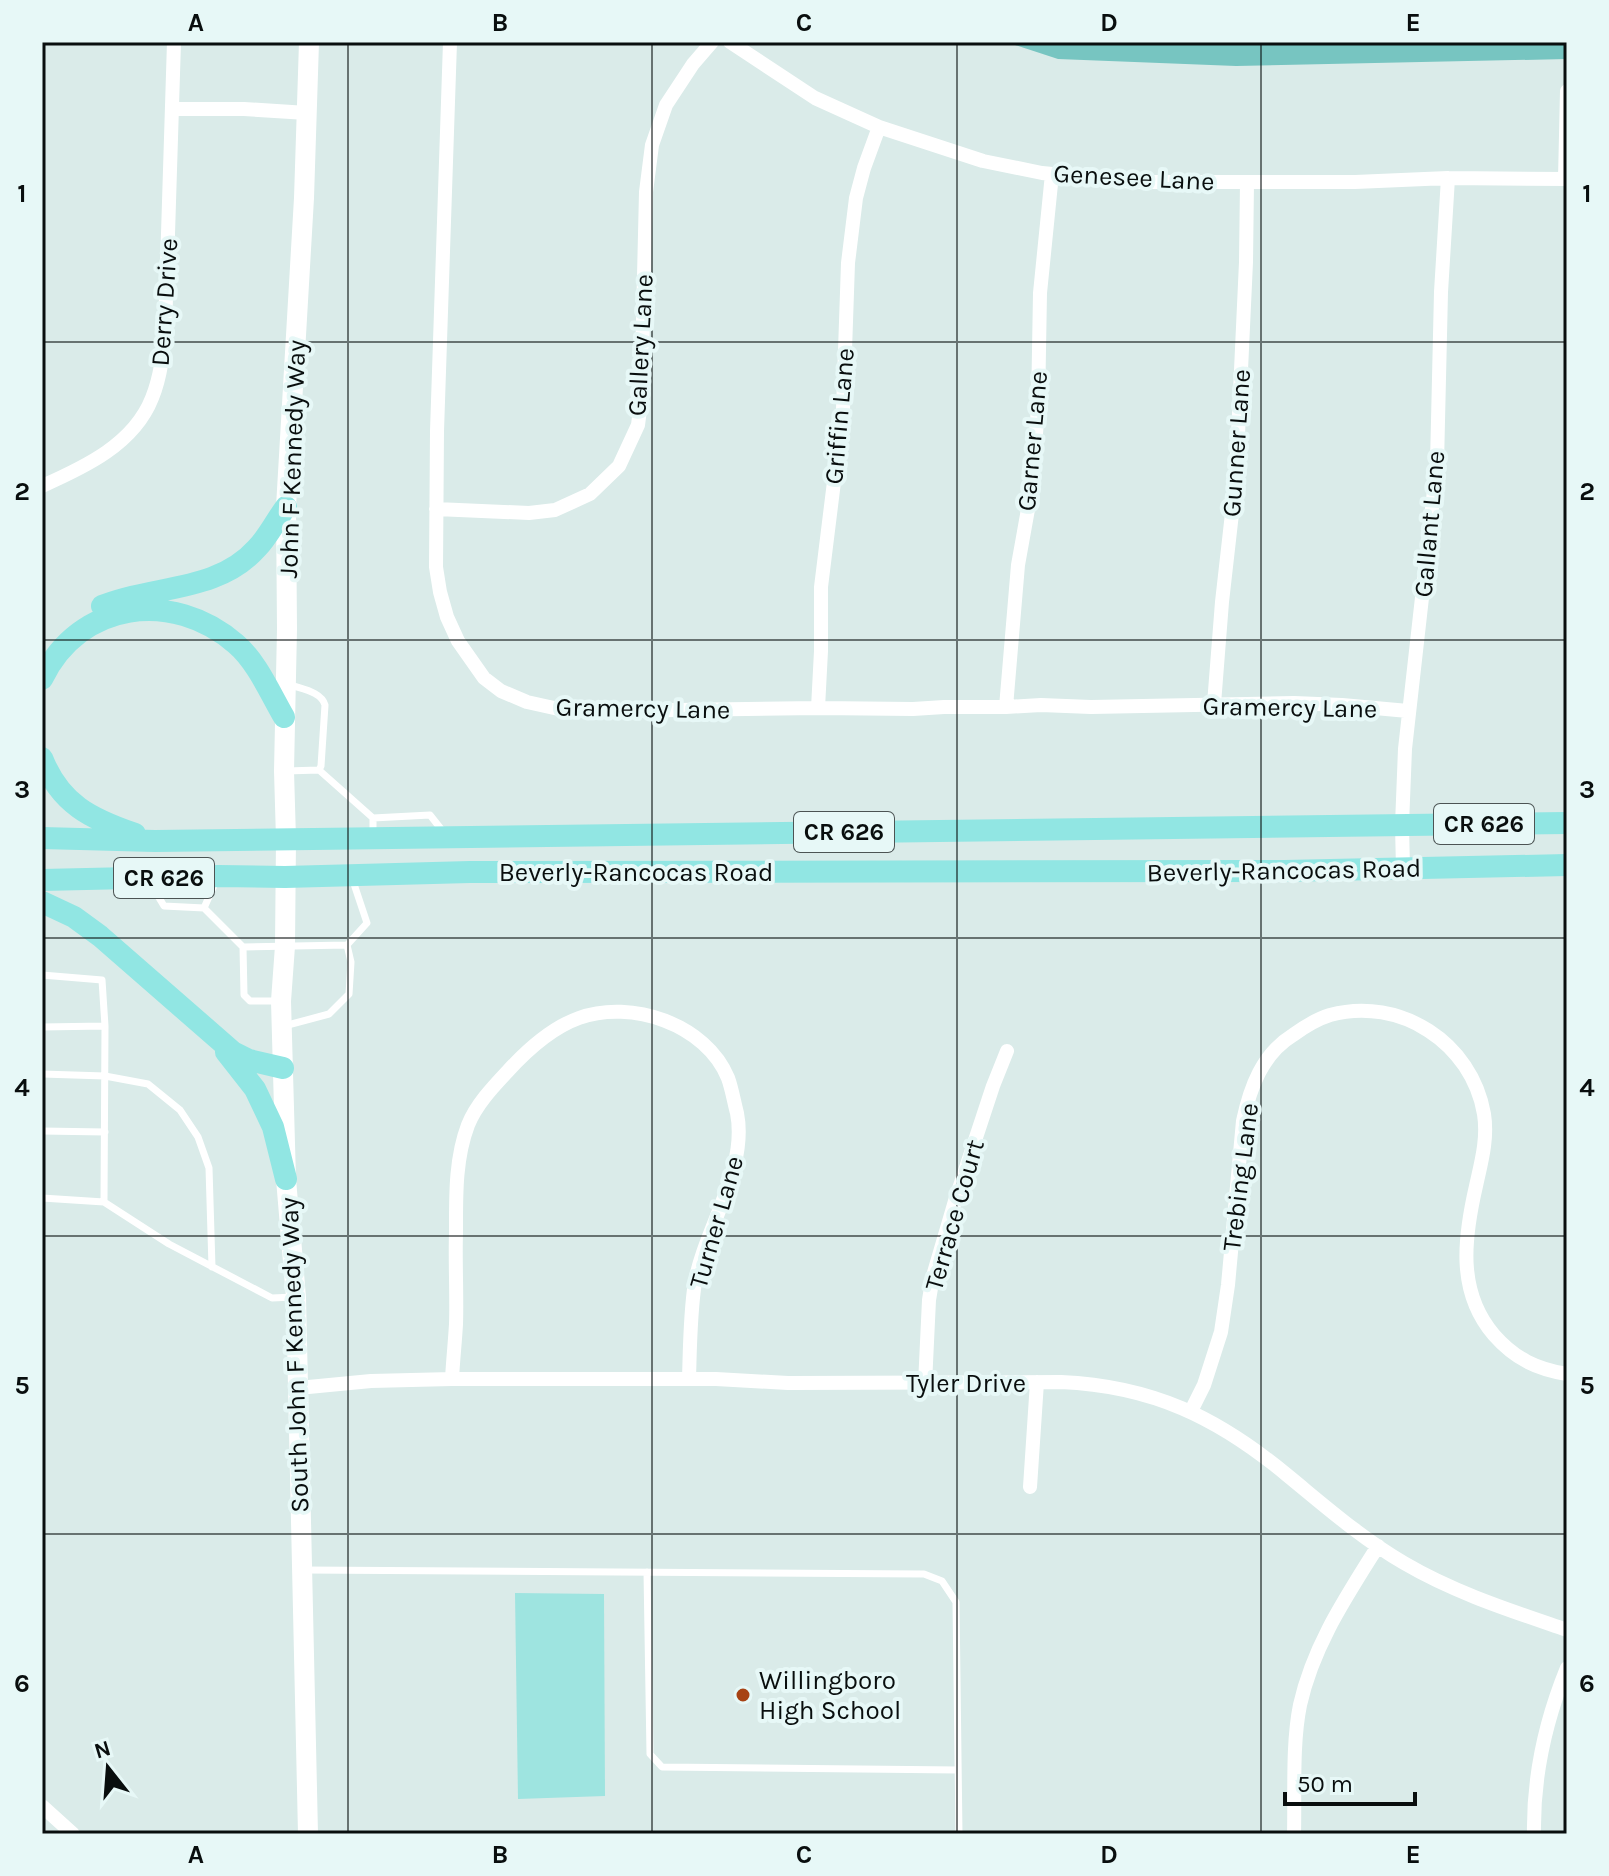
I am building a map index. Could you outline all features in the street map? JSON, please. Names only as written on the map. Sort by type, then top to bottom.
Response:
[{"type":"main road","points":[[42,653],[60,631],[86,612],[145,592],[208,580],[235,567],[257,549],[286,507]]},
{"type":"main road","points":[[42,679],[50,661],[70,639],[96,621],[126,612],[158,610],[188,616],[236,644],[249,658],[284,717]]},
{"type":"main road","points":[[42,758],[61,791],[79,809],[103,823],[155,841]]},
{"type":"main road","name":"Beverly-Rancocas Road","points":[[42,838],[155,841],[286,839],[373,828],[447,837],[1567,823]]},
{"type":"main road","name":"Beverly-Rancocas Road","points":[[42,880],[351,874],[1403,869],[1567,865]]},
{"type":"main road","points":[[42,902],[74,917],[92,930],[233,1052],[249,1060],[283,1068]]},
{"type":"main road","points":[[216,1038],[255,1089],[273,1127],[286,1179]]},
{"type":"street","name":"Derry Drive","points":[[42,486],[116,445],[141,420],[159,376],[165,330],[174,42]]},
{"type":"street","name":"John F Kennedy Way","points":[[285,877],[286,507],[309,42]]},
{"type":"street","name":"Gramercy Lane","points":[[450,42],[436,567],[447,617],[458,641],[484,678],[501,691],[527,702],[563,710],[1319,704],[1408,711]]},
{"type":"street","name":"Gallery Lane","points":[[436,509],[529,513],[555,510],[590,494],[619,466],[638,425],[641,402],[646,192],[652,145],[666,105],[712,42]]},
{"type":"street","name":"Genesee Lane","points":[[730,42],[815,98],[879,127],[983,161],[1052,174],[1134,182],[1566,179]]},
{"type":"street","points":[[1566,179],[1567,91]]},
{"type":"street","points":[[173,109],[307,113]]},
{"type":"street","name":"Griffin Lane","points":[[818,708],[821,587],[843,409],[846,283],[856,198],[879,127]]},
{"type":"street","name":"Garner Lane","points":[[1006,707],[1018,565],[1032,487],[1038,407],[1040,293],[1052,174]]},
{"type":"street","name":"Gallant Lane","points":[[1403,869],[1408,711],[1435,493],[1448,178]]},
{"type":"street","name":"Gunner Lane","points":[[1214,704],[1236,478],[1247,182]]},
{"type":"street","name":"South John F Kennedy Way","points":[[285,877],[281,1001],[286,1179],[296,1297],[308,1834]]},
{"type":"street","name":"Turner Lane","points":[[452,1379],[456,1324],[457,1177],[468,1124],[481,1101],[516,1062],[554,1030],[600,1011],[648,1015],[691,1034],[709,1049],[727,1077],[738,1116],[739,1139],[734,1162],[695,1281],[689,1379]]},
{"type":"street","name":"Trebing Lane","points":[[1191,1411],[1204,1385],[1221,1332],[1248,1096],[1257,1074],[1287,1038],[1307,1025],[1353,1011],[1376,1011],[1420,1025],[1439,1037],[1468,1072],[1484,1115],[1485,1139],[1470,1209],[1465,1258],[1467,1282],[1487,1326],[1522,1361],[1567,1374]]},
{"type":"street","name":"Terrace Court","points":[[925,1384],[929,1300],[936,1264],[973,1144],[1007,1051]]},
{"type":"street","name":"Tyler Drive","points":[[298,1388],[371,1381],[452,1379],[689,1379],[788,1383],[1037,1382],[1092,1384],[1123,1389],[1153,1397],[1210,1420],[1261,1454],[1355,1531],[1405,1564],[1458,1590],[1567,1630]]},
{"type":"street","points":[[1030,1487],[1037,1382]]},
{"type":"street","points":[[1294,1834],[1299,1708],[1331,1622],[1378,1546]]},
{"type":"street","points":[[1534,1834],[1535,1790],[1541,1753],[1567,1668]]},
{"type":"street","points":[[42,1806],[73,1834]]},
{"type":"lane","points":[[286,683],[323,699],[319,770]]},
{"type":"lane","points":[[284,771],[319,770],[373,828]]},
{"type":"lane","points":[[243,947],[347,945],[367,923],[351,874]]},
{"type":"lane","points":[[204,908],[219,876]]},
{"type":"lane","points":[[155,878],[158,896],[164,906],[204,908],[243,947],[244,995],[250,1001],[281,1001]]},
{"type":"lane","points":[[282,1027],[329,1014],[349,994],[351,962],[347,945]]},
{"type":"lane","points":[[42,975],[102,980],[105,1026],[104,1202]]},
{"type":"lane","points":[[42,1027],[105,1026]]},
{"type":"lane","points":[[42,1074],[105,1076],[148,1084],[180,1110],[198,1137],[209,1168],[212,1267]]},
{"type":"lane","points":[[42,1131],[105,1132]]},
{"type":"lane","points":[[42,1198],[104,1202],[169,1244],[272,1298],[296,1297]]},
{"type":"lane","points":[[302,1570],[924,1574],[942,1581],[956,1602],[959,1834]]},
{"type":"lane","points":[[647,1572],[650,1754],[662,1767],[958,1770]]},
{"type":"shaded area","points":[[1006,42],[1567,42],[1567,59],[1236,66],[1058,59]]},
{"type":"shaded area","points":[[515,1593],[604,1594],[605,1796],[518,1799]]},
{"type":"place","name":"Willingboro High School","points":[[743,1695]]}]
